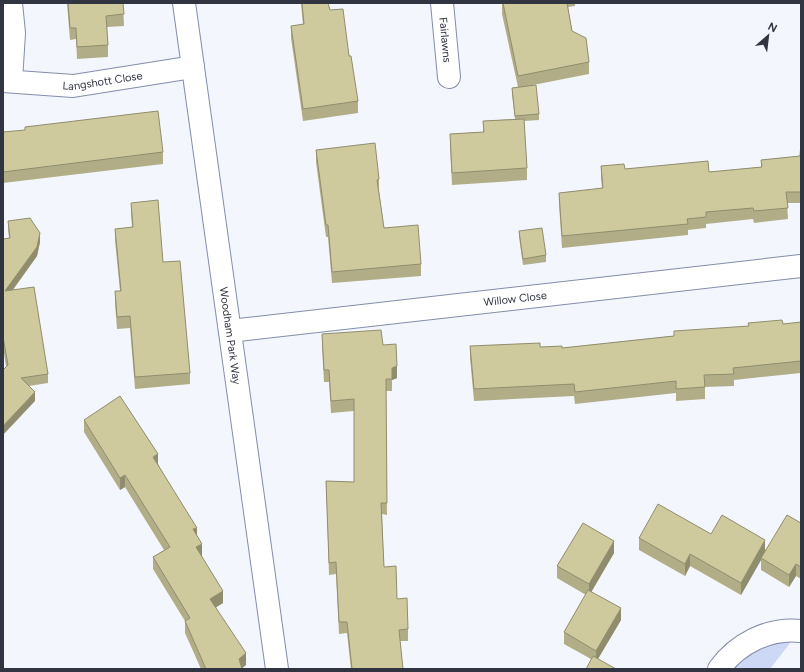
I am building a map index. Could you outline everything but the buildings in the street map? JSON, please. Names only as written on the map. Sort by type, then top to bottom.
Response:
[{"type":"street","name":"Langshott Close","points":[[11,3],[14,33],[7,81],[73,86],[193,67]]},
{"type":"street","name":"Woodham Park Way","points":[[184,3],[277,669]]},
{"type":"street","name":"Fairlawns","points":[[442,3],[449,77]]},
{"type":"street","name":"Willow Close","points":[[230,331],[801,266]]},
{"type":"street","points":[[719,669],[727,658],[758,637],[787,630],[801,631]]},
{"type":"shaded area","points":[[794,638],[770,669],[728,669],[747,651]]}]
